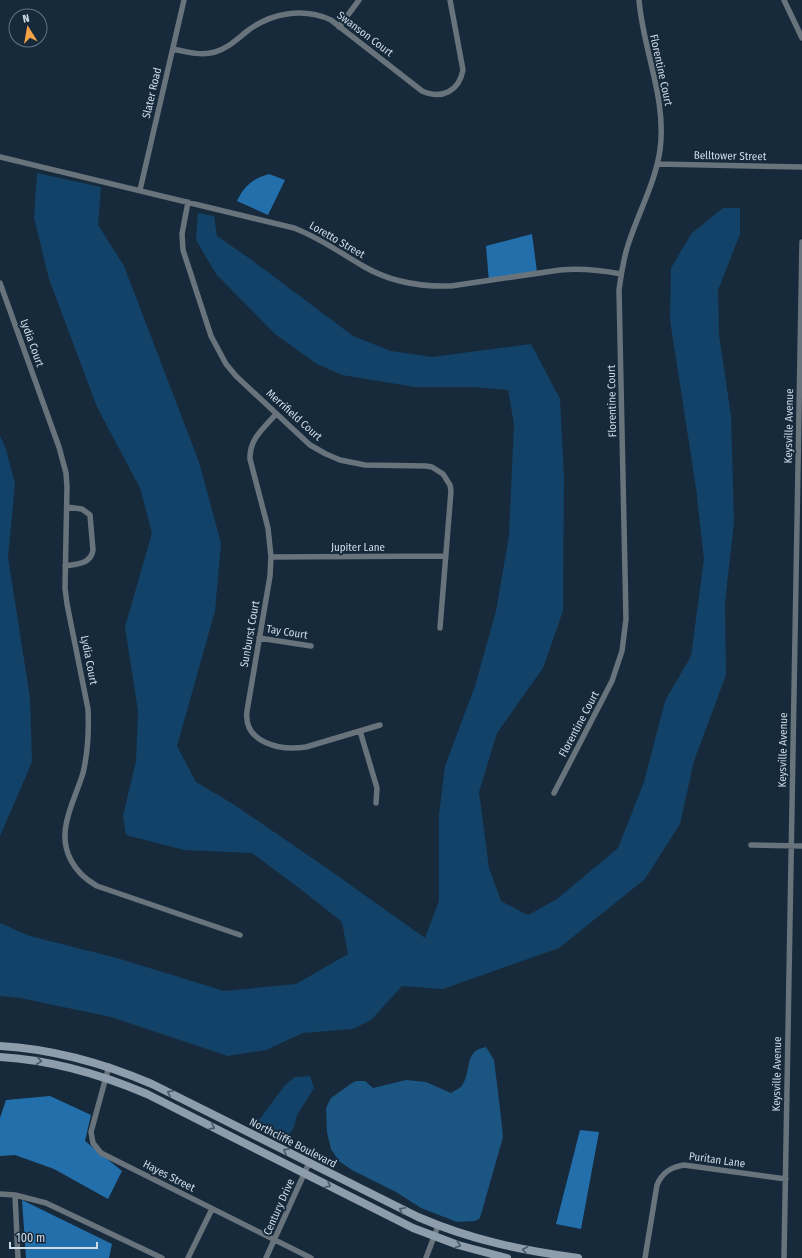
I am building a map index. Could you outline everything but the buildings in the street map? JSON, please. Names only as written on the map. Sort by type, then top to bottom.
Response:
[{"type":"main road","name":"Northcliffe Boulevard","points":[[0,1046],[43,1050],[108,1066],[152,1084],[438,1226],[468,1237],[504,1246],[572,1258]]},
{"type":"main road","name":"Northcliffe Boulevard","points":[[0,1057],[49,1063],[105,1077],[148,1094],[413,1228],[434,1237],[503,1258]]},
{"type":"street","name":"Slater Road","points":[[140,190],[184,0]]},
{"type":"street","points":[[339,27],[359,0]]},
{"type":"street","name":"Swanson Court","points":[[173,49],[201,54],[217,52],[226,48],[247,32],[265,21],[295,13],[305,13],[331,20],[422,91],[433,95],[440,95],[456,86],[462,76],[463,70],[450,0]]},
{"type":"street","name":"Florentine Court","points":[[554,793],[612,681],[622,651],[625,635],[626,611],[620,298],[621,274],[628,244],[658,164],[662,133],[658,93],[643,31],[639,0]]},
{"type":"street","points":[[784,0],[802,38]]},
{"type":"street","name":"Loretto Street","points":[[0,157],[294,228],[321,239],[364,267],[379,274],[406,283],[451,286],[575,269],[600,270],[621,274]]},
{"type":"street","name":"Belltower Street","points":[[658,164],[802,167]]},
{"type":"street","name":"Merrifield Court","points":[[188,202],[182,234],[183,250],[210,336],[226,364],[236,376],[310,445],[326,454],[340,460],[365,465],[426,466],[438,470],[447,479],[451,491],[440,628]]},
{"type":"street","name":"Keysville Avenue","points":[[784,1258],[802,242]]},
{"type":"street","name":"Lydia Court","points":[[0,283],[63,459],[68,488],[66,566],[67,604],[85,695],[89,726],[86,760],[66,825],[65,844],[71,861],[81,875],[97,886],[240,935]]},
{"type":"street","name":"Sunburst Court","points":[[276,414],[255,438],[250,453],[250,459],[268,528],[271,557],[270,576],[246,716],[248,727],[254,736],[259,740],[278,747],[297,749],[380,725]]},
{"type":"street","points":[[66,566],[86,562],[92,555],[93,550],[90,515],[82,509],[67,507]]},
{"type":"street","name":"Jupiter Lane","points":[[271,557],[446,556]]},
{"type":"street","name":"Tay Court","points":[[259,638],[312,646]]},
{"type":"street","points":[[360,731],[377,788],[376,803]]},
{"type":"street","points":[[751,845],[802,846]]},
{"type":"street","name":"Hayes Street","points":[[108,1066],[91,1126],[91,1137],[97,1149],[107,1156],[311,1258]]},
{"type":"street","name":"Century Drive","points":[[266,1258],[309,1163]]},
{"type":"street","name":"Puritan Lane","points":[[645,1258],[657,1185],[662,1175],[672,1168],[684,1165],[786,1179]]},
{"type":"street","points":[[0,1194],[15,1195],[38,1200],[162,1258]]},
{"type":"street","points":[[15,1195],[18,1258]]},
{"type":"street","points":[[188,1258],[212,1209]]},
{"type":"street","points":[[426,1258],[438,1226]]},
{"type":"street","points":[[503,1258],[504,1246]]},
{"type":"shaded area","points":[[37,173],[101,187],[98,225],[124,266],[199,462],[221,543],[215,611],[177,746],[196,782],[233,804],[425,938],[439,901],[439,815],[445,766],[475,686],[496,611],[509,536],[514,424],[508,390],[475,387],[415,387],[342,375],[317,364],[275,334],[216,274],[196,240],[198,213],[214,216],[217,236],[249,258],[353,336],[391,351],[432,357],[531,344],[560,399],[564,477],[563,611],[543,668],[497,733],[479,792],[489,868],[501,901],[528,915],[557,899],[618,848],[644,782],[665,701],[691,656],[704,559],[696,488],[670,320],[671,268],[691,234],[723,208],[740,208],[740,234],[718,290],[719,335],[731,416],[734,521],[725,603],[726,675],[694,761],[680,824],[645,879],[559,948],[443,989],[402,986],[371,1020],[353,1029],[303,1033],[266,1050],[228,1056],[111,1017],[20,998],[0,996],[0,923],[30,936],[117,958],[224,991],[296,984],[348,954],[342,922],[252,853],[184,850],[126,835],[123,816],[136,761],[138,711],[125,627],[152,533],[140,488],[97,407],[49,279],[34,218]]},
{"type":"shaded area","points":[[269,174],[285,180],[268,215],[237,201],[249,184],[258,178]]},
{"type":"shaded area","points":[[532,234],[537,272],[489,282],[486,246]]},
{"type":"shaded area","points":[[0,436],[6,449],[15,484],[8,557],[30,698],[32,762],[0,836]]},
{"type":"shaded area","points":[[486,1047],[494,1060],[503,1137],[480,1218],[475,1221],[457,1222],[421,1208],[396,1192],[352,1170],[339,1161],[331,1149],[327,1132],[326,1108],[331,1098],[356,1081],[365,1081],[373,1088],[406,1080],[426,1082],[451,1093],[463,1084],[466,1078],[471,1056],[474,1052]]},
{"type":"shaded area","points":[[310,1076],[314,1088],[297,1115],[294,1127],[286,1139],[256,1124],[285,1085],[295,1077]]},
{"type":"shaded area","points":[[50,1096],[91,1115],[85,1141],[122,1171],[108,1199],[54,1169],[15,1155],[0,1156],[0,1118],[6,1100]]},
{"type":"shaded area","points":[[580,1130],[599,1132],[581,1229],[556,1224]]},
{"type":"shaded area","points":[[22,1200],[112,1244],[109,1258],[26,1258]]}]
